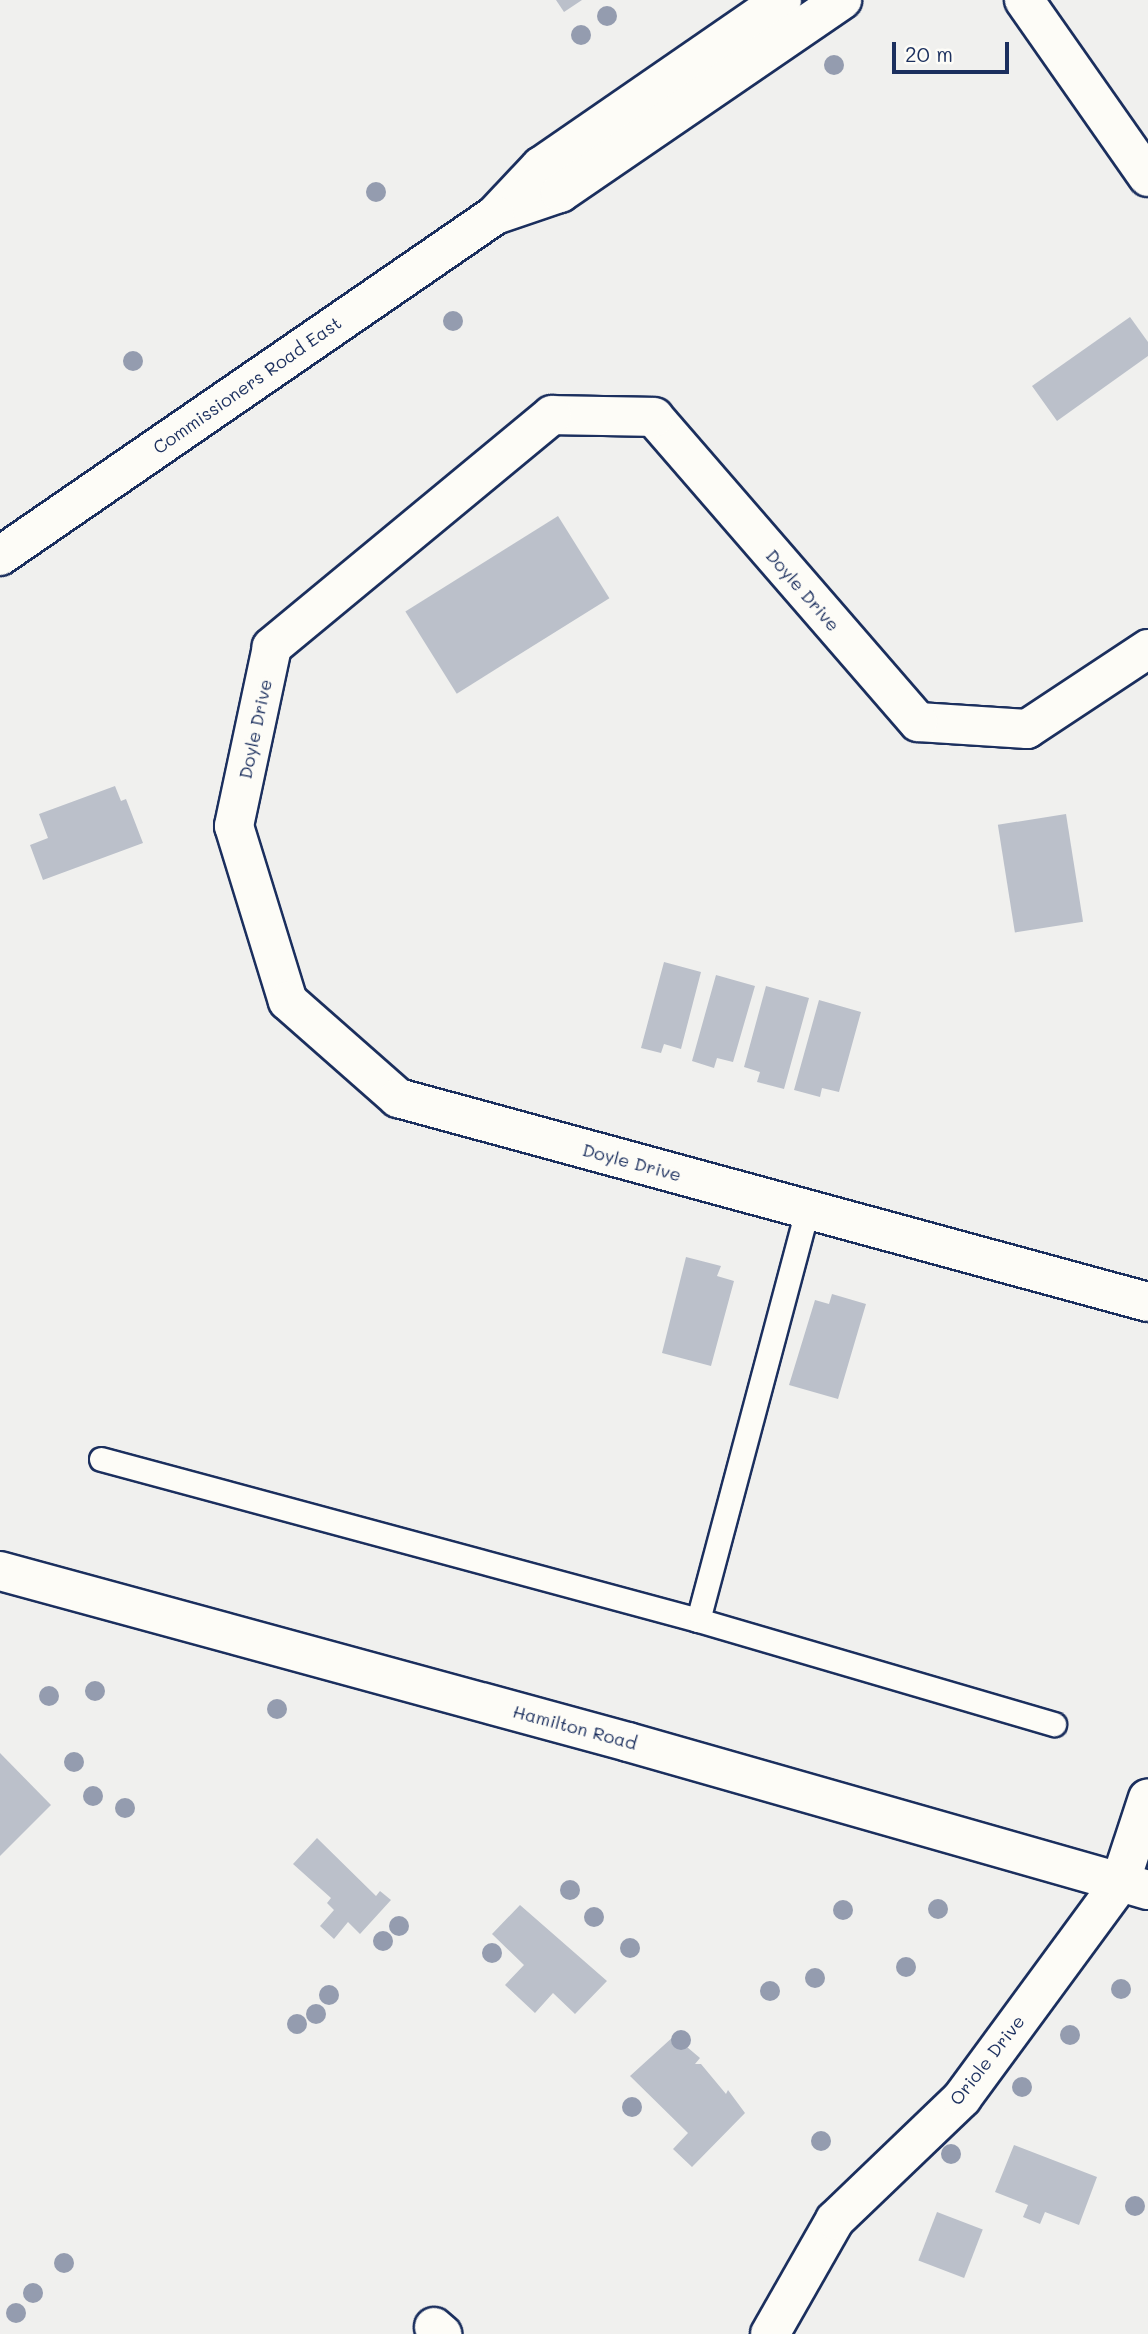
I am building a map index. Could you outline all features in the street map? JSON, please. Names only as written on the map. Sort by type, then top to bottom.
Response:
[{"type":"street","name":"Commissioners Road East","points":[[0,556],[495,215],[541,166],[782,0]]},
{"type":"street","name":"Commissioners Road East","points":[[495,215],[560,193],[842,0]]},
{"type":"street","points":[[1024,0],[1148,177]]},
{"type":"street","name":"Doyle Drive","points":[[1148,649],[1027,729],[918,722],[653,417],[552,415],[272,647],[234,826],[288,1001],[398,1098],[1148,1302]]},
{"type":"street","name":"Hamilton Road","points":[[0,1571],[628,1742],[1134,1886]]},
{"type":"street","name":"Oriole Drive","points":[[770,2334],[835,2220],[962,2098],[1134,1886],[1148,1798]]},
{"type":"lane","points":[[698,1620],[807,1209]]},
{"type":"lane","points":[[101,1459],[698,1620],[1054,1724]]},
{"type":"building","points":[[556,0],[582,0],[564,12]]},
{"type":"building","points":[[1130,317],[1148,342],[1148,356],[1057,421],[1032,386]]},
{"type":"building","points":[[558,516],[609,598],[457,694],[405,611]]},
{"type":"building","points":[[115,786],[121,801],[126,799],[143,843],[43,880],[30,845],[48,838],[39,814]]},
{"type":"building","points":[[1066,814],[1083,922],[1015,932],[998,825]]},
{"type":"building","points":[[664,962],[701,972],[681,1049],[664,1044],[661,1053],[641,1048]]},
{"type":"building","points":[[716,975],[755,986],[733,1062],[717,1058],[714,1068],[692,1061]]},
{"type":"building","points":[[766,986],[809,998],[784,1089],[757,1082],[760,1072],[744,1067]]},
{"type":"building","points":[[819,1000],[861,1012],[839,1092],[822,1088],[820,1097],[794,1090]]},
{"type":"building","points":[[686,1257],[721,1266],[717,1276],[734,1281],[711,1366],[662,1353]]},
{"type":"building","points":[[832,1294],[866,1304],[838,1399],[789,1385],[815,1300],[829,1304]]},
{"type":"building","points":[[0,1753],[51,1805],[0,1856]]},
{"type":"building","points":[[317,1838],[376,1896],[380,1891],[391,1900],[360,1934],[348,1922],[334,1939],[320,1926],[334,1910],[327,1903],[331,1898],[293,1864]]},
{"type":"building","points":[[520,1905],[607,1981],[575,2014],[553,1993],[535,2013],[505,1985],[524,1965],[492,1934]]},
{"type":"building","points":[[674,2036],[700,2058],[695,2064],[701,2064],[726,2094],[728,2090],[745,2113],[692,2167],[673,2149],[688,2133],[630,2076]]},
{"type":"building","points":[[1014,2145],[1097,2177],[1079,2225],[1045,2212],[1040,2224],[1023,2217],[1028,2205],[995,2192]]},
{"type":"building","points":[[937,2212],[983,2230],[964,2278],[918,2261]]}]
